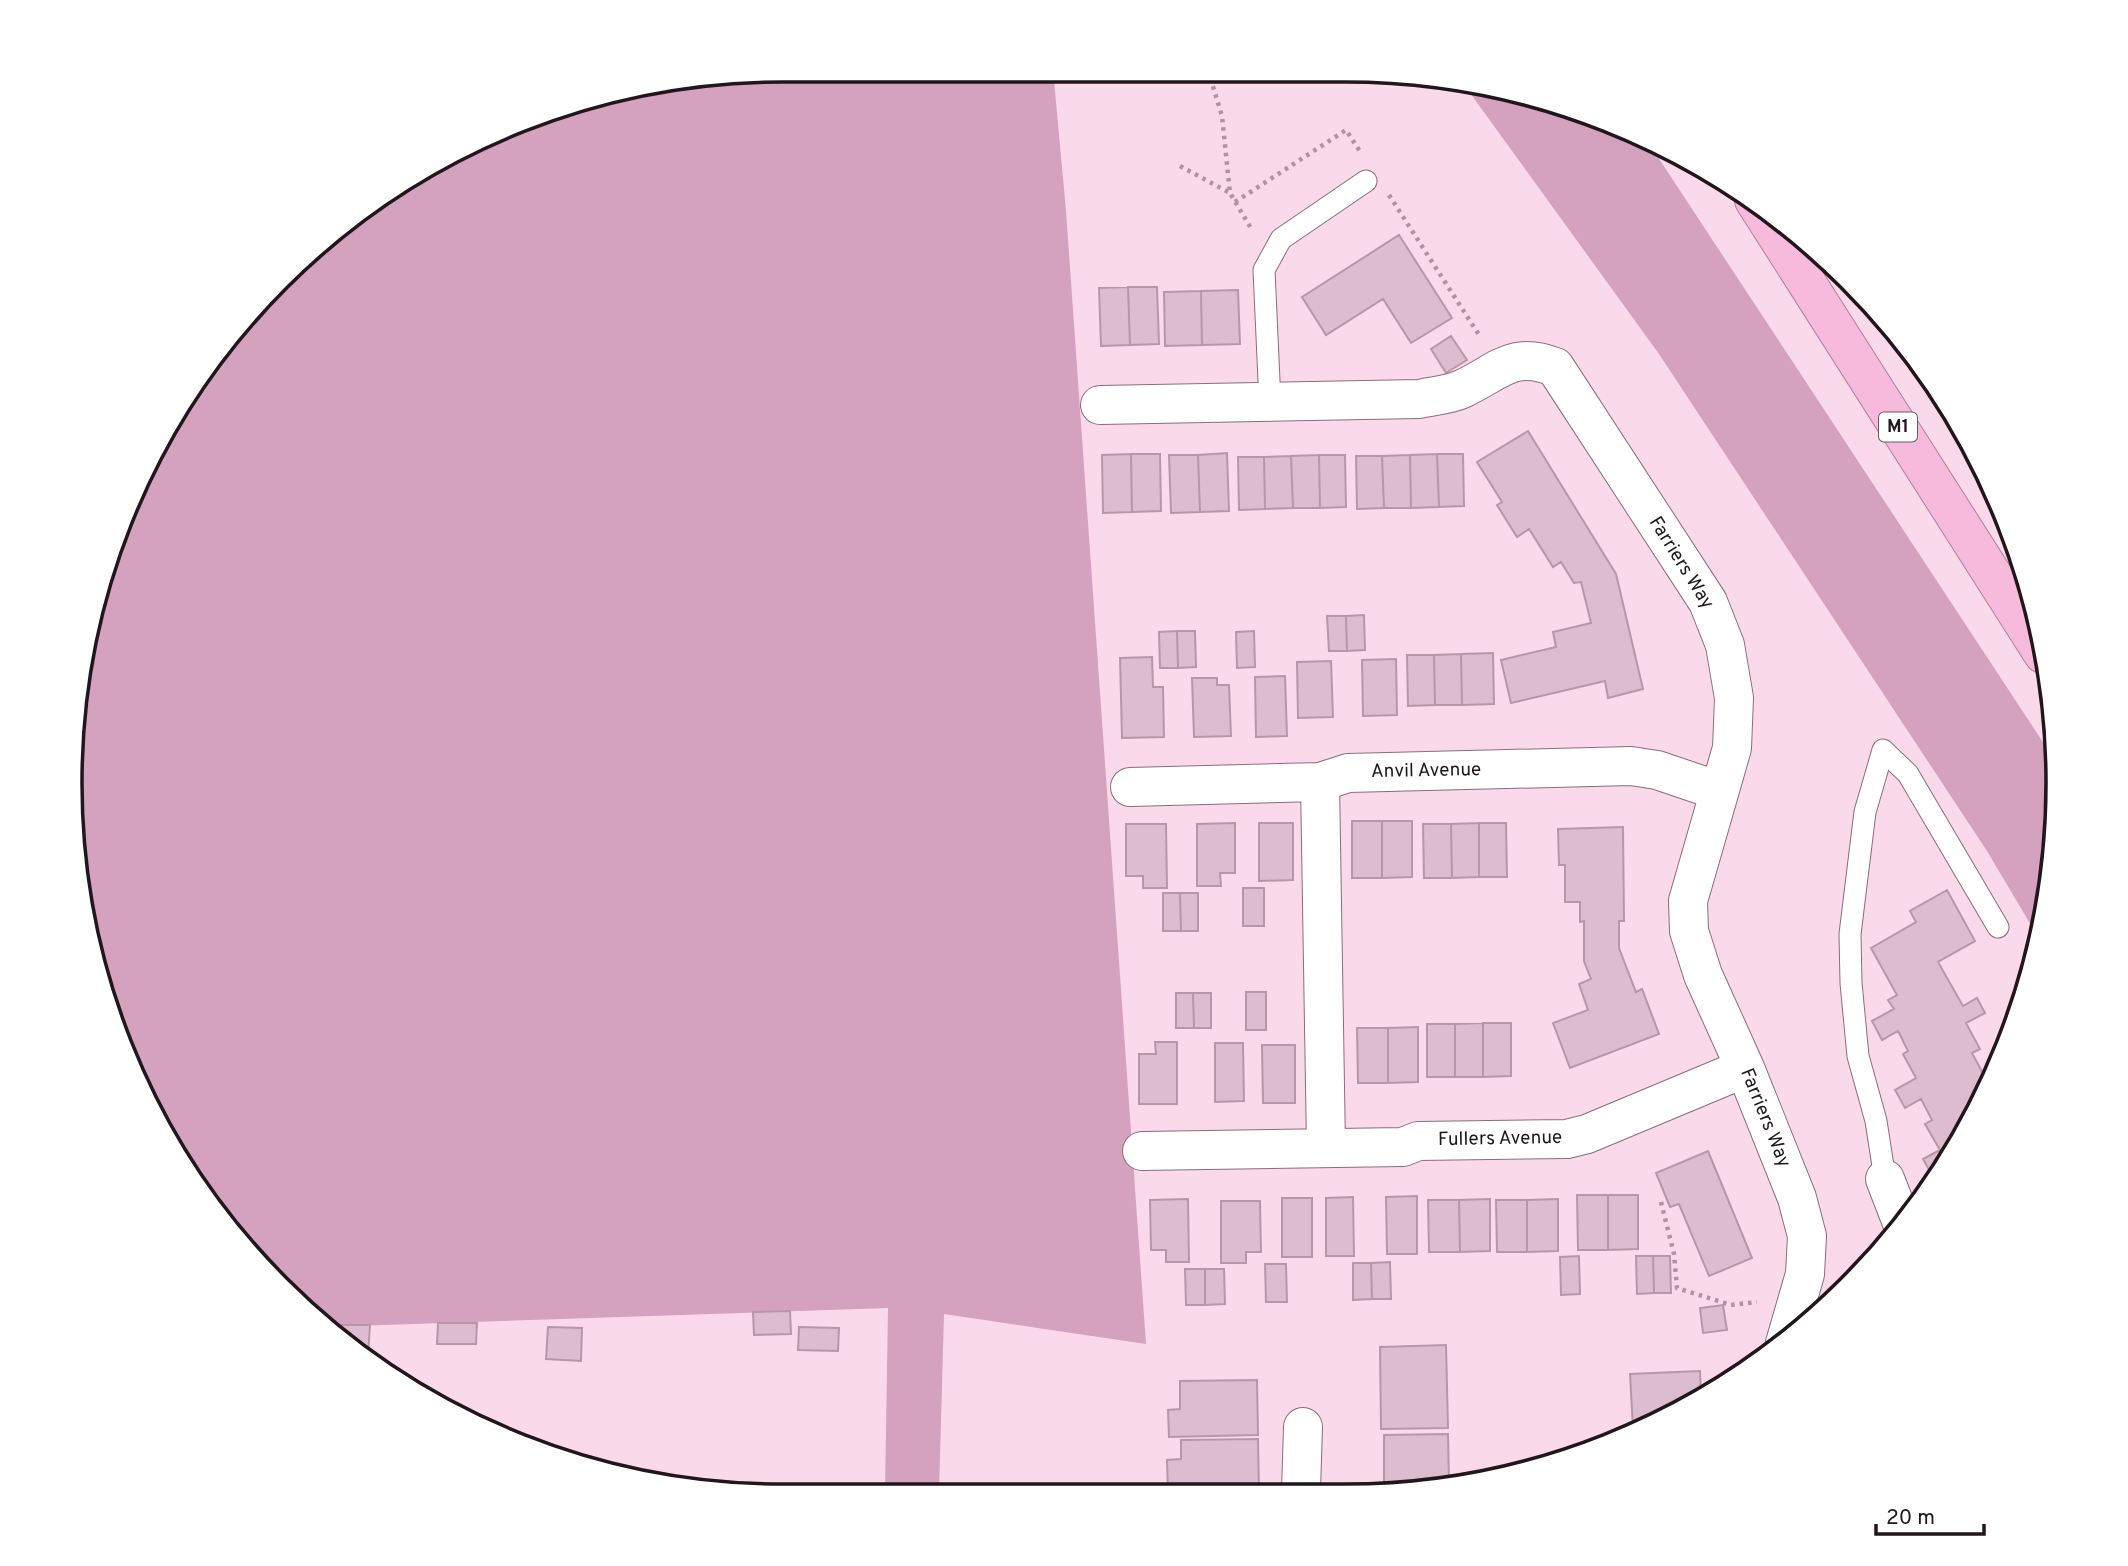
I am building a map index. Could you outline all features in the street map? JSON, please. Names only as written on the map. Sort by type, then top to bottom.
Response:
[{"type":"highway","name":"M1","points":[[1771,226],[2029,632]]},
{"type":"street","name":"Farriers Way","points":[[1100,405],[1419,399],[1460,390],[1520,360],[1536,360],[1555,368],[1708,602],[1725,645],[1734,698],[1732,748],[1688,901],[1689,931],[1703,975],[1745,1068],[1797,1198],[1807,1236],[1805,1274],[1791,1324]]},
{"type":"street","name":"Anvil Avenue","points":[[1130,787],[1320,782],[1348,773],[1631,766],[1657,771],[1719,792]]},
{"type":"street","points":[[1320,782],[1326,1147]]},
{"type":"street","name":"Fullers Avenue","points":[[1142,1151],[1403,1147],[1418,1141],[1567,1139],[1587,1134],[1745,1068]]},
{"type":"street","points":[[1885,1179],[1898,1213]]},
{"type":"street","points":[[1301,1484],[1303,1427]]},
{"type":"lane","points":[[1270,403],[1264,270],[1281,239],[1375,184]]},
{"type":"lane","points":[[1885,1179],[1876,1121],[1858,1056],[1851,983],[1850,934],[1866,812],[1883,750],[1908,774],[1998,927]]},
{"type":"path","points":[[1212,82],[1222,116],[1230,192],[1235,202],[1346,130],[1361,153]]},
{"type":"path","points":[[1180,166],[1230,192]]},
{"type":"path","points":[[1375,184],[1500,368]]},
{"type":"path","points":[[1661,1202],[1674,1254],[1677,1288],[1731,1305],[1759,1302]]},
{"type":"shaded area","points":[[783,82],[1054,82],[1066,211],[1146,1344],[944,1314],[939,1484],[885,1484],[888,1308],[341,1326],[287,1279],[227,1210],[176,1133],[136,1051],[106,964],[88,874],[82,783],[88,692],[106,602],[119,558],[155,473],[200,394],[227,356],[287,287],[356,227],[394,200],[433,176],[515,136],[558,119],[646,96],[692,88]]},
{"type":"shaded area","points":[[1471,94],[1570,119],[1657,156],[2044,744],[2044,829],[2040,874],[2031,925],[1987,851],[1659,354]]},
{"type":"building","points":[[1399,235],[1452,318],[1411,343],[1383,299],[1326,335],[1302,297]]},
{"type":"building","points":[[1128,287],[1130,345],[1101,346],[1099,288]]},
{"type":"building","points":[[1128,287],[1157,287],[1159,344],[1130,345]]},
{"type":"building","points":[[1238,290],[1240,344],[1202,345],[1201,291]]},
{"type":"building","points":[[1201,291],[1202,345],[1165,346],[1164,292]]},
{"type":"building","points":[[1451,336],[1467,360],[1446,373],[1431,349]]},
{"type":"building","points":[[1528,431],[1616,574],[1643,689],[1608,698],[1605,681],[1511,703],[1501,660],[1556,647],[1553,632],[1591,623],[1581,582],[1574,583],[1561,562],[1553,567],[1529,529],[1517,537],[1497,505],[1502,502],[1477,462]]},
{"type":"building","points":[[1227,453],[1229,511],[1200,512],[1198,455]]},
{"type":"building","points":[[1131,454],[1132,512],[1103,513],[1102,455]]},
{"type":"building","points":[[1131,454],[1160,454],[1161,511],[1132,512]]},
{"type":"building","points":[[1437,454],[1463,454],[1464,506],[1439,507]]},
{"type":"building","points":[[1437,454],[1439,507],[1411,508],[1410,455]]},
{"type":"building","points":[[1169,455],[1198,455],[1200,512],[1171,513]]},
{"type":"building","points":[[1319,455],[1345,455],[1346,507],[1320,508]]},
{"type":"building","points":[[1319,455],[1320,508],[1293,508],[1291,456]]},
{"type":"building","points":[[1410,455],[1411,508],[1384,508],[1382,456]]},
{"type":"building","points":[[1291,456],[1293,508],[1265,509],[1264,457]]},
{"type":"building","points":[[1356,456],[1382,456],[1384,508],[1357,509]]},
{"type":"building","points":[[1238,457],[1264,457],[1265,509],[1239,510]]},
{"type":"building","points":[[1364,615],[1365,650],[1347,651],[1346,616]]},
{"type":"building","points":[[1327,616],[1346,616],[1347,651],[1329,651]]},
{"type":"building","points":[[1177,631],[1195,631],[1196,667],[1178,668]]},
{"type":"building","points":[[1177,631],[1178,668],[1160,668],[1159,632]]},
{"type":"building","points":[[1254,631],[1255,667],[1237,668],[1236,632]]},
{"type":"building","points":[[1493,653],[1494,704],[1462,705],[1461,654]]},
{"type":"building","points":[[1461,654],[1462,705],[1435,705],[1434,655]]},
{"type":"building","points":[[1407,655],[1434,655],[1435,705],[1408,706]]},
{"type":"building","points":[[1152,657],[1153,687],[1163,687],[1164,737],[1122,738],[1120,658]]},
{"type":"building","points":[[1396,659],[1397,715],[1363,716],[1362,660]]},
{"type":"building","points":[[1331,661],[1333,717],[1298,718],[1297,662]]},
{"type":"building","points":[[1285,676],[1287,736],[1256,737],[1255,677]]},
{"type":"building","points":[[1192,678],[1217,678],[1217,685],[1229,685],[1231,736],[1194,737]]},
{"type":"building","points":[[1352,821],[1382,821],[1382,878],[1352,878]]},
{"type":"building","points":[[1382,821],[1412,821],[1412,877],[1382,878]]},
{"type":"building","points":[[1235,823],[1235,873],[1220,873],[1221,886],[1197,886],[1197,824]]},
{"type":"building","points":[[1259,823],[1293,823],[1293,880],[1259,881]]},
{"type":"building","points":[[1479,823],[1479,877],[1452,878],[1451,824]]},
{"type":"building","points":[[1479,823],[1506,823],[1507,877],[1479,877]]},
{"type":"building","points":[[1126,824],[1166,824],[1167,888],[1143,888],[1143,876],[1126,876]]},
{"type":"building","points":[[1423,824],[1451,824],[1452,878],[1424,878]]},
{"type":"building","points":[[1623,827],[1624,921],[1619,921],[1619,948],[1636,992],[1642,989],[1659,1034],[1570,1068],[1553,1023],[1588,1010],[1579,984],[1591,979],[1584,961],[1584,921],[1580,922],[1580,902],[1565,902],[1565,865],[1559,865],[1558,829]]},
{"type":"building","points":[[1243,888],[1264,888],[1264,926],[1243,926]]},
{"type":"building","points":[[1947,890],[1975,941],[1938,962],[1963,1006],[1977,998],[1985,1013],[1966,1023],[1980,1049],[1972,1053],[1982,1072],[1952,1133],[1929,1170],[1923,1159],[1940,1150],[1925,1124],[1932,1120],[1921,1099],[1905,1108],[1895,1090],[1916,1078],[1903,1054],[1908,1051],[1898,1031],[1882,1040],[1872,1021],[1894,1009],[1888,1000],[1897,995],[1871,948],[1916,922],[1910,911]]},
{"type":"building","points":[[1163,893],[1180,893],[1181,931],[1163,931]]},
{"type":"building","points":[[1180,893],[1198,893],[1198,931],[1181,931]]},
{"type":"building","points":[[1246,992],[1266,992],[1266,1030],[1246,1030]]},
{"type":"building","points":[[1176,993],[1193,993],[1194,1028],[1176,1028]]},
{"type":"building","points":[[1193,993],[1211,993],[1211,1028],[1194,1028]]},
{"type":"building","points":[[1483,1023],[1483,1077],[1455,1077],[1455,1024]]},
{"type":"building","points":[[1483,1023],[1511,1023],[1511,1076],[1483,1077]]},
{"type":"building","points":[[1427,1024],[1455,1024],[1455,1077],[1427,1077]]},
{"type":"building","points":[[1418,1027],[1418,1082],[1388,1083],[1388,1028]]},
{"type":"building","points":[[1357,1028],[1388,1028],[1388,1083],[1358,1083]]},
{"type":"building","points":[[1155,1042],[1177,1042],[1177,1104],[1139,1104],[1139,1054],[1156,1054]]},
{"type":"building","points":[[1215,1043],[1243,1043],[1244,1101],[1215,1102]]},
{"type":"building","points":[[1262,1045],[1295,1045],[1295,1103],[1263,1103]]},
{"type":"building","points":[[1708,1151],[1752,1258],[1709,1276],[1679,1204],[1670,1207],[1656,1173]]},
{"type":"building","points":[[1577,1195],[1608,1195],[1608,1250],[1578,1250]]},
{"type":"building","points":[[1608,1195],[1638,1195],[1638,1249],[1608,1250]]},
{"type":"building","points":[[1417,1196],[1417,1254],[1387,1254],[1386,1197]]},
{"type":"building","points":[[1353,1197],[1354,1256],[1326,1256],[1326,1198]]},
{"type":"building","points":[[1282,1198],[1312,1198],[1312,1257],[1282,1257]]},
{"type":"building","points":[[1188,1199],[1189,1262],[1166,1262],[1166,1250],[1151,1250],[1150,1200]]},
{"type":"building","points":[[1490,1199],[1490,1251],[1460,1252],[1459,1200]]},
{"type":"building","points":[[1558,1199],[1558,1251],[1527,1252],[1527,1200]]},
{"type":"building","points":[[1428,1200],[1459,1200],[1460,1252],[1429,1252]]},
{"type":"building","points":[[1496,1200],[1527,1200],[1527,1252],[1497,1252]]},
{"type":"building","points":[[1221,1201],[1260,1201],[1261,1252],[1246,1252],[1246,1263],[1221,1263]]},
{"type":"building","points":[[1579,1256],[1580,1294],[1561,1295],[1560,1257]]},
{"type":"building","points":[[1636,1256],[1653,1256],[1654,1293],[1637,1294]]},
{"type":"building","points":[[1653,1256],[1670,1256],[1671,1293],[1654,1293]]},
{"type":"building","points":[[1390,1262],[1391,1299],[1372,1299],[1371,1263]]},
{"type":"building","points":[[1353,1263],[1371,1263],[1372,1299],[1353,1300]]},
{"type":"building","points":[[1265,1264],[1286,1264],[1287,1302],[1266,1302]]},
{"type":"building","points":[[1185,1269],[1205,1269],[1205,1305],[1186,1305]]},
{"type":"building","points":[[1205,1269],[1224,1269],[1225,1304],[1205,1305]]},
{"type":"building","points":[[1723,1305],[1727,1330],[1703,1333],[1700,1308]]},
{"type":"building","points":[[790,1311],[791,1334],[754,1335],[753,1312]]},
{"type":"building","points":[[438,1323],[477,1323],[476,1344],[437,1344]]},
{"type":"building","points":[[339,1325],[370,1325],[368,1348]]},
{"type":"building","points":[[548,1327],[582,1328],[581,1361],[546,1359]]},
{"type":"building","points":[[799,1327],[839,1328],[838,1351],[798,1350]]},
{"type":"building","points":[[1446,1345],[1448,1428],[1381,1429],[1380,1347]]},
{"type":"building","points":[[1700,1371],[1701,1387],[1633,1421],[1630,1374]]},
{"type":"building","points":[[1257,1380],[1258,1435],[1169,1437],[1168,1410],[1180,1409],[1180,1381]]},
{"type":"building","points":[[1448,1434],[1449,1476],[1384,1482],[1384,1435]]},
{"type":"building","points":[[1258,1439],[1259,1484],[1168,1484],[1167,1460],[1181,1459],[1181,1440]]}]
